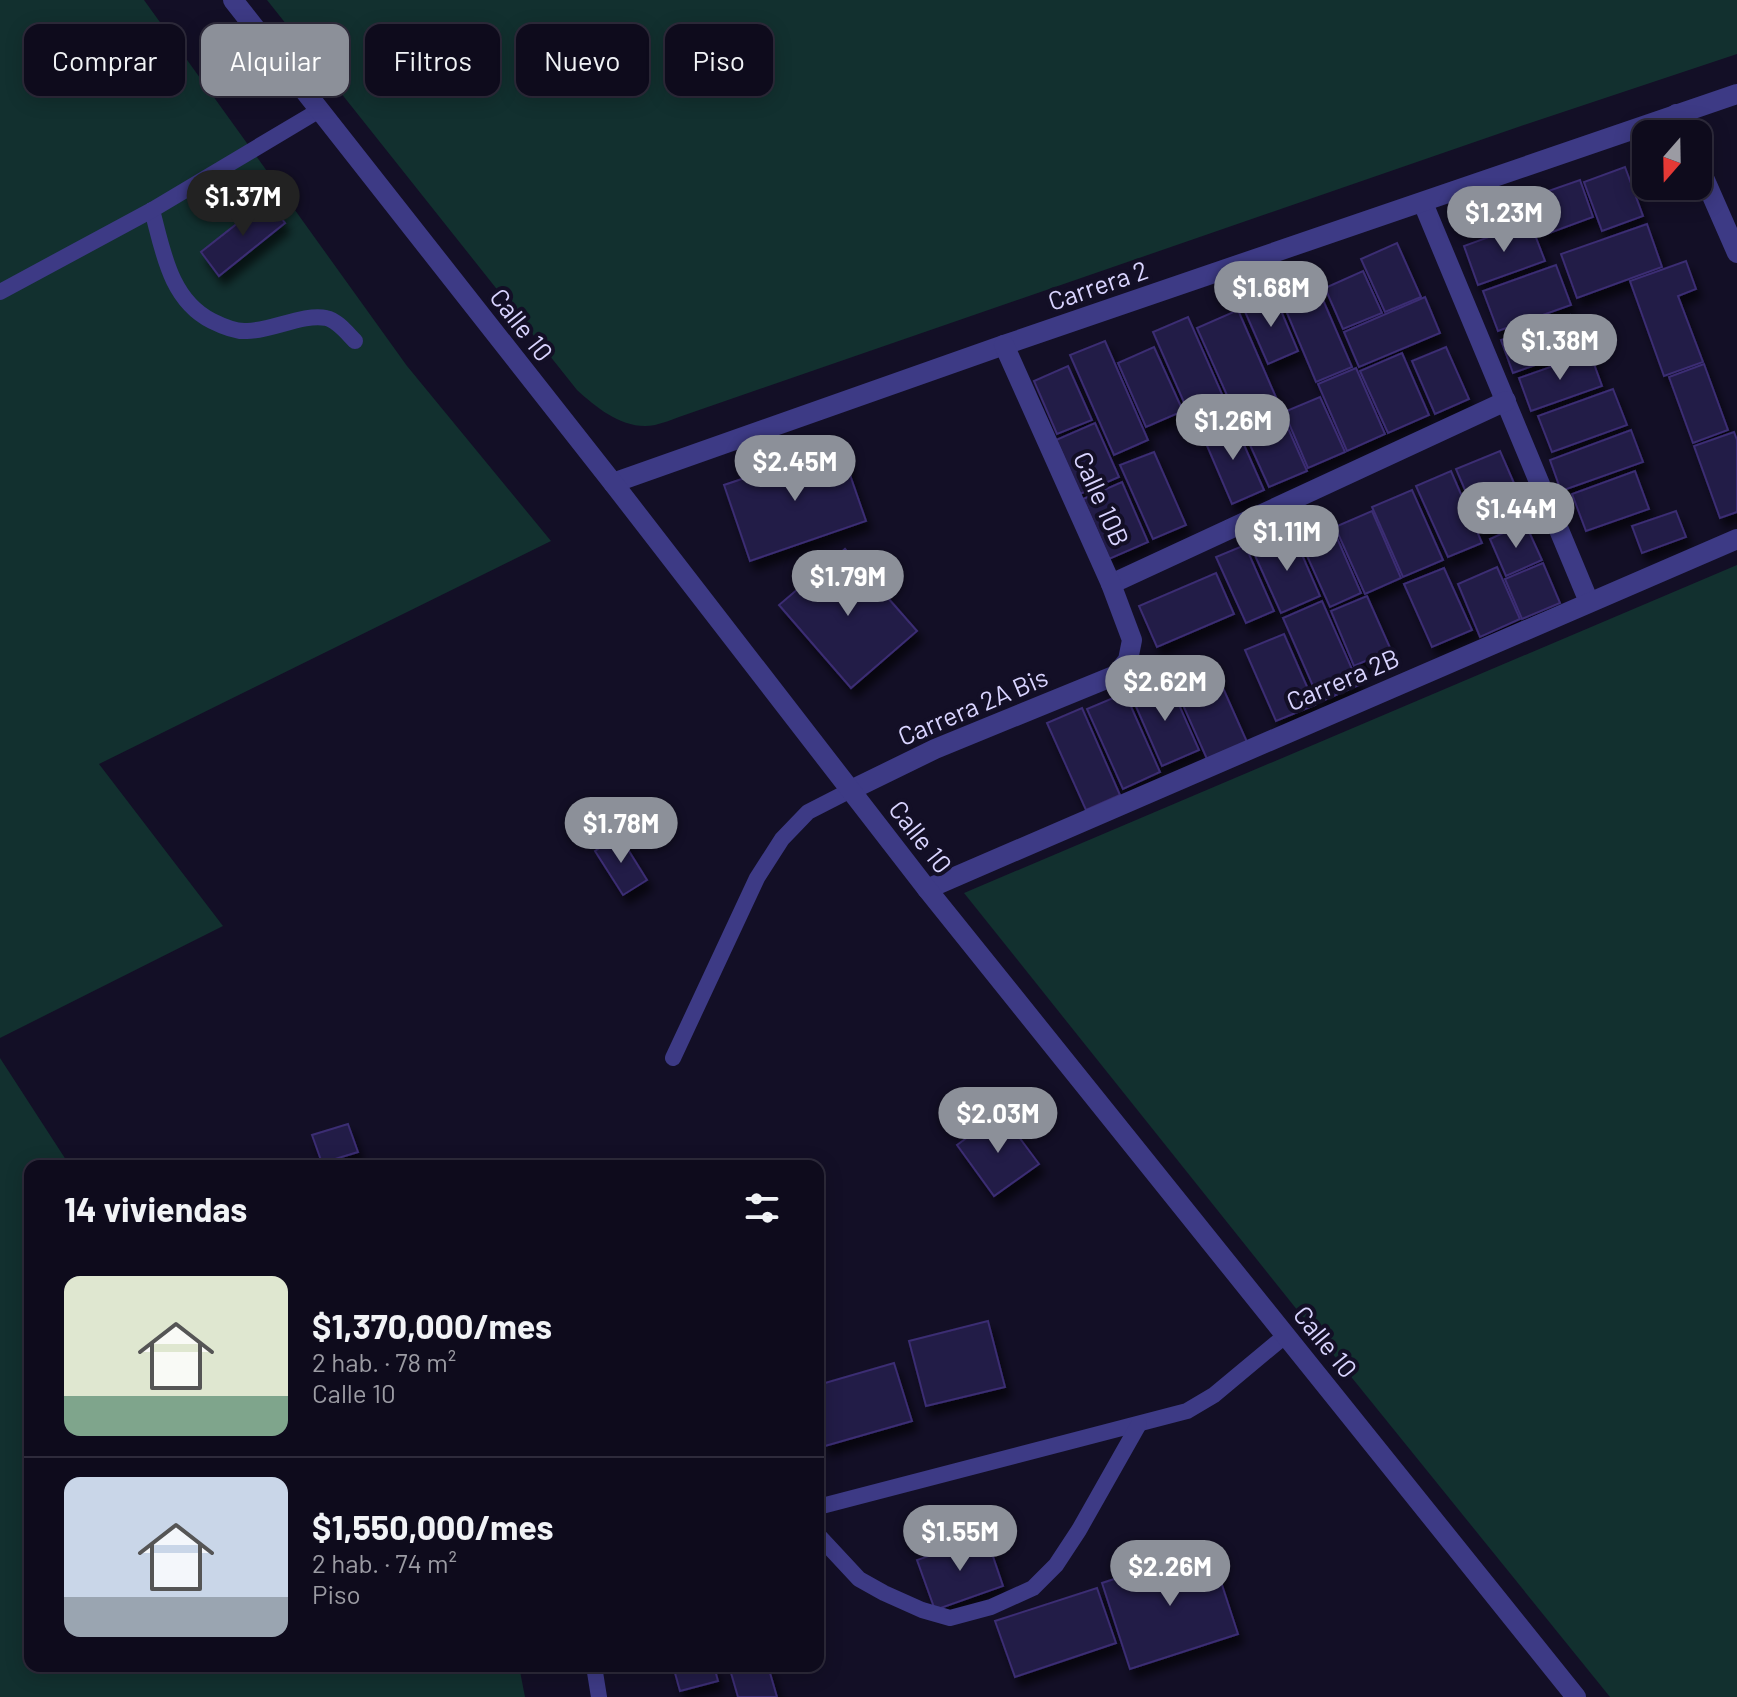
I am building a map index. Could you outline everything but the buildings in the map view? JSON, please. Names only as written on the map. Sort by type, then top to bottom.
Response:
[{"type":"street","name":"Calle 10","points":[[233,0],[927,889],[1576,1697]]},
{"type":"street","name":"Carrera 2","points":[[613,483],[1004,345],[1737,94]]},
{"type":"street","points":[[1676,114],[1679,120]]},
{"type":"street","points":[[1712,196],[1737,253]]},
{"type":"street","points":[[1423,203],[1589,602]]},
{"type":"street","name":"Calle 10B","points":[[1004,345],[1111,584],[1132,640],[1128,660],[1116,675]]},
{"type":"street","points":[[1111,584],[1506,401]]},
{"type":"street","name":"Carrera 2B","points":[[927,889],[1737,539]]},
{"type":"street","name":"Carrera 2A Bis","points":[[851,790],[935,749],[1116,675]]},
{"type":"lane","points":[[0,292],[152,210],[318,111]]},
{"type":"lane","points":[[152,210],[164,258],[174,282],[197,314],[223,327],[246,332],[325,317],[355,341]]},
{"type":"lane","points":[[673,1058],[757,878],[782,839],[808,812],[851,790]]},
{"type":"lane","points":[[824,1505],[1187,1411],[1214,1395],[1286,1335]]},
{"type":"lane","points":[[824,1541],[859,1579],[922,1610],[950,1618],[991,1607],[1033,1588],[1056,1565],[1139,1424]]},
{"type":"lane","points":[[595,1672],[599,1697]]},
{"type":"green space","points":[[0,0],[144,0],[161,24],[24,24],[24,96],[185,96],[185,57],[201,79],[201,96],[213,96],[407,366],[551,541],[99,764],[223,926],[0,1038]]},
{"type":"green space","points":[[267,0],[1737,0],[1737,54],[667,421],[644,426],[613,417],[577,390],[343,96],[349,96],[349,24],[286,24]]},
{"type":"green space","points":[[1737,565],[1737,1697],[1610,1697],[964,893]]},
{"type":"green space","points":[[0,1058],[66,1160],[24,1160],[24,1672],[520,1672],[525,1697],[0,1697]]}]
